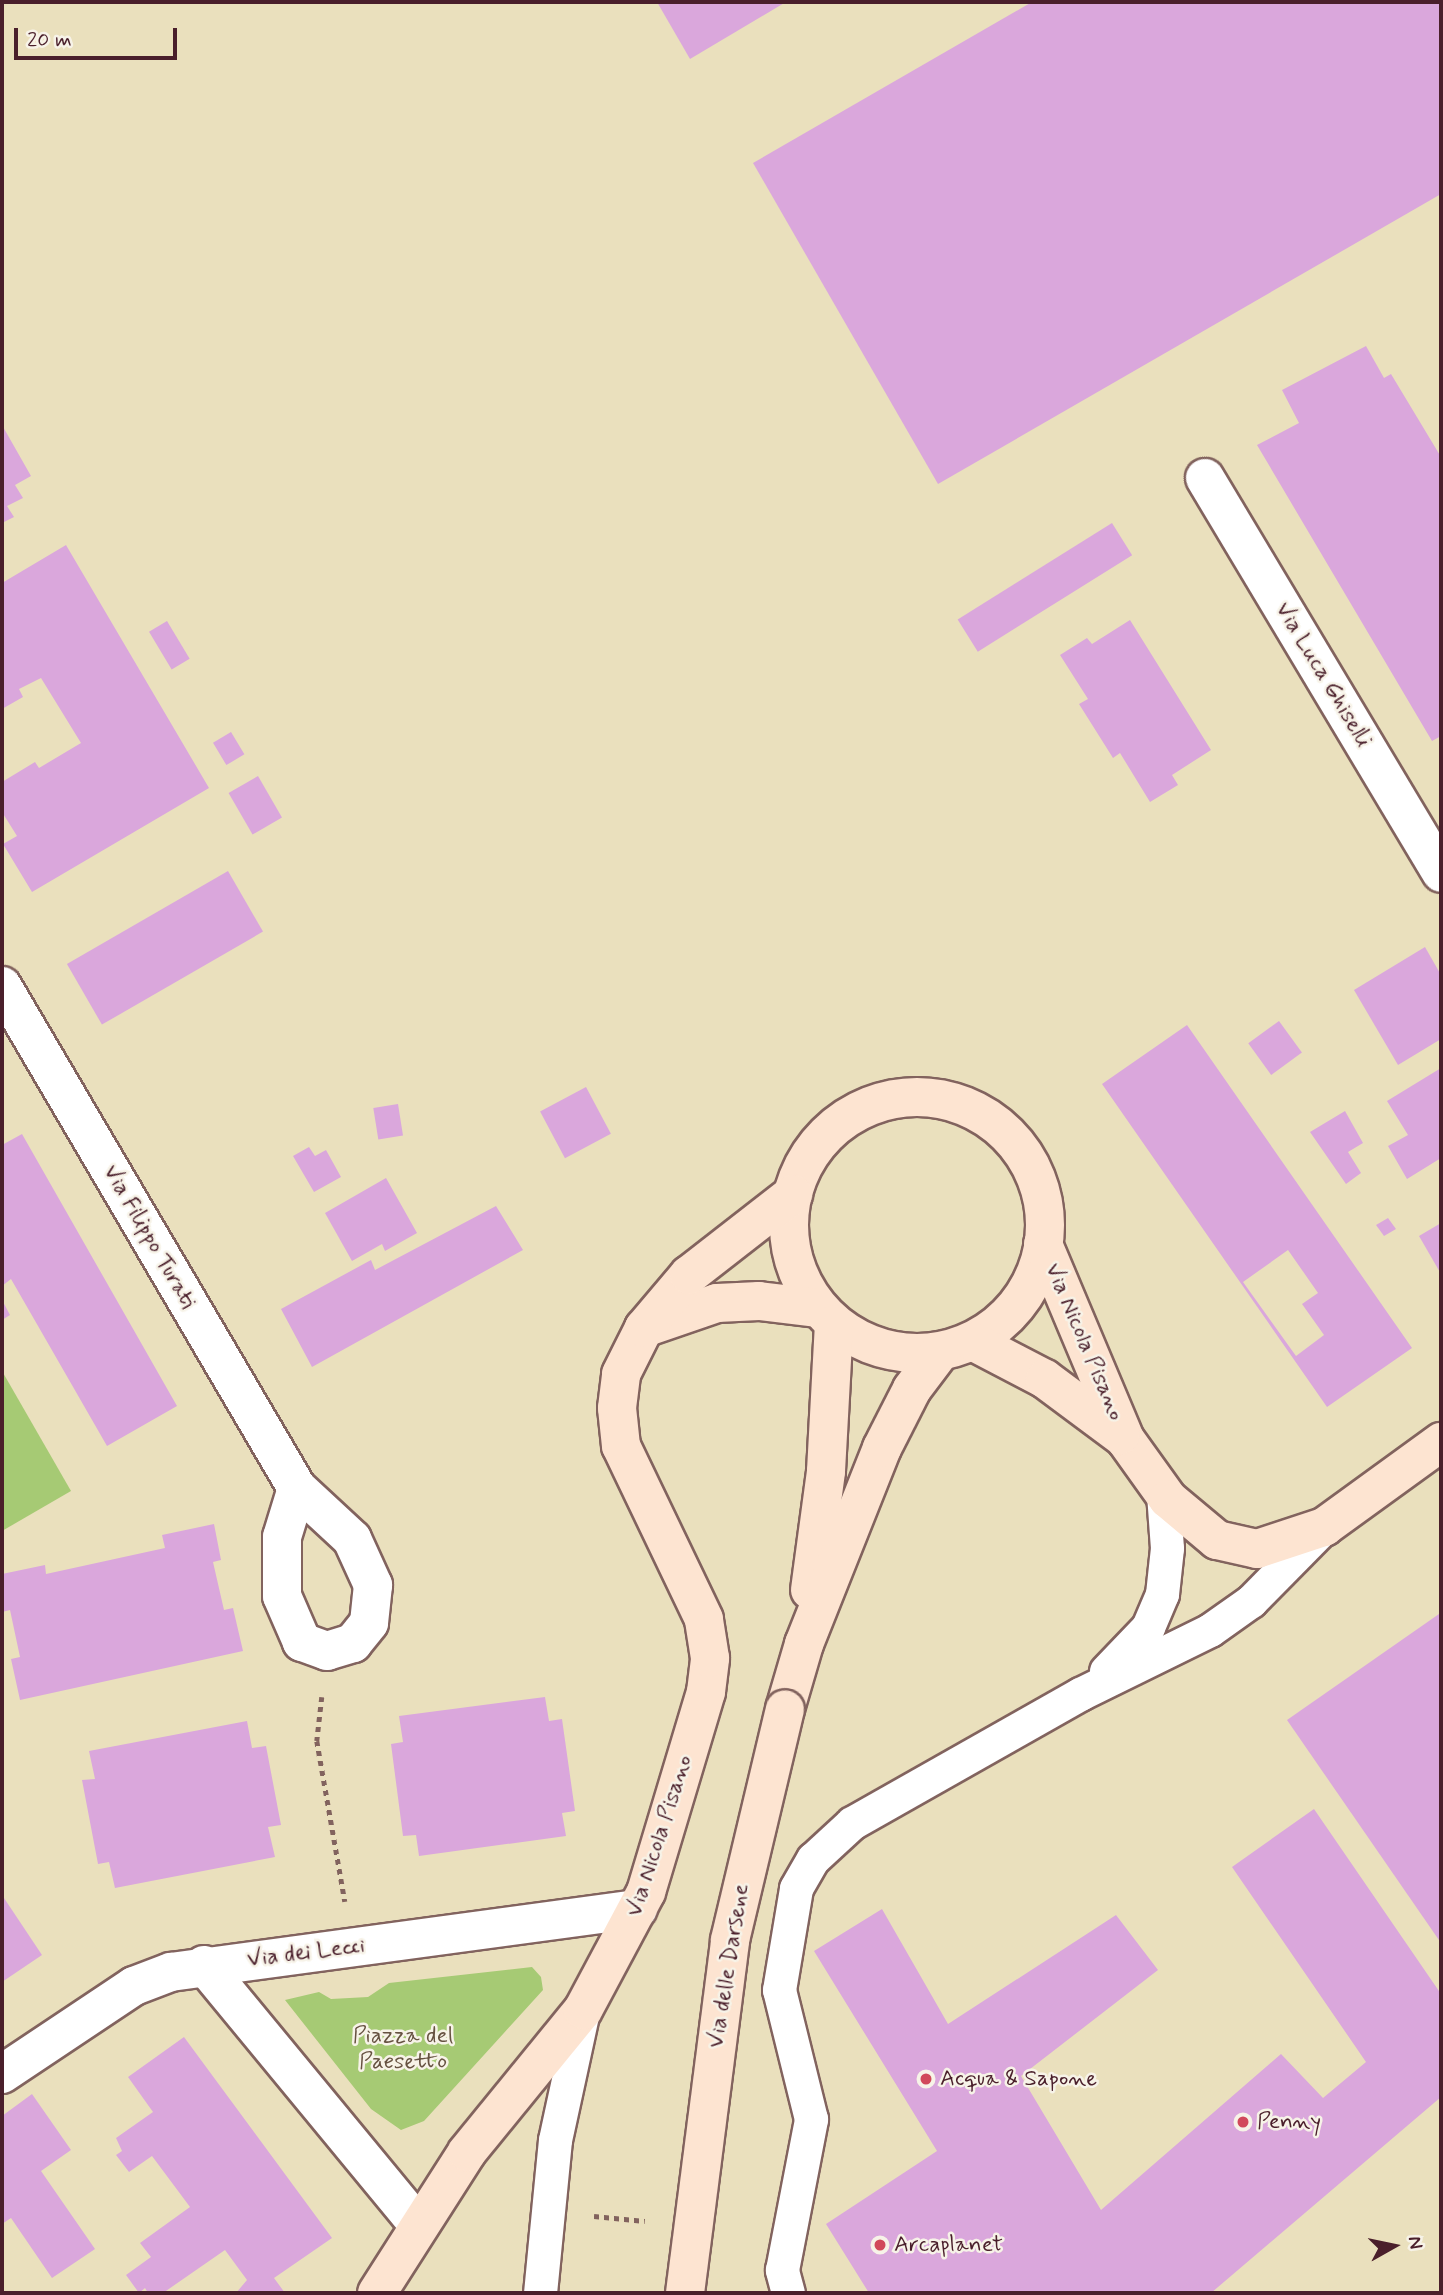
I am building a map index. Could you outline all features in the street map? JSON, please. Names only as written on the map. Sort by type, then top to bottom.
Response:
[{"type":"street","name":"Via Luca Ghiselli","points":[[1205,478],[1441,873]]},
{"type":"street","name":"Via Filippo Turati","points":[[2,986],[297,1488],[352,1539],[373,1586],[369,1623],[353,1643],[327,1650]]},
{"type":"street","name":"Via Nicola Pisano","points":[[644,1328],[716,1303],[759,1301],[826,1316],[884,1350],[956,1346],[998,1325],[1020,1302],[1035,1275],[1043,1244],[1040,1193],[1018,1147],[979,1114],[931,1098],[880,1102],[845,1119],[816,1144],[793,1194],[788,1223],[791,1252],[826,1316]]},
{"type":"street","name":"Via Nicola Pisano","points":[[377,2293],[418,2225],[486,2127],[583,2010],[638,1909],[706,1692],[710,1658],[704,1619],[621,1446],[618,1389],[628,1355],[644,1328],[698,1267],[793,1194]]},
{"type":"street","name":"Via Nicola Pisano","points":[[1043,1244],[1125,1439],[1163,1493],[1201,1530],[1247,1549],[1269,1547],[1324,1527],[1441,1442]]},
{"type":"street","name":"Via delle Darsene","points":[[804,1644],[826,1471],[826,1316]]},
{"type":"street","name":"Via Nicola Pisano","points":[[956,1346],[1045,1379],[1125,1439]]},
{"type":"street","name":"Via delle Darsene","points":[[685,2293],[730,1940],[785,1709],[804,1644],[895,1419],[956,1346]]},
{"type":"street","points":[[297,1488],[282,1537],[282,1596],[302,1642],[327,1650]]},
{"type":"street","name":"Via dei Lecci","points":[[2,2074],[134,1986],[204,1965],[638,1909]]},
{"type":"street","points":[[204,1965],[418,2225]]},
{"type":"lane","points":[[1080,1694],[1131,1649],[1153,1615],[1166,1573],[1163,1493]]},
{"type":"lane","points":[[788,2293],[782,2270],[811,2119],[779,1990],[796,1888],[813,1859],[852,1823],[1080,1694],[1210,1630],[1251,1601],[1324,1527]]},
{"type":"lane","points":[[540,2293],[555,2140],[583,2010]]},
{"type":"path","points":[[327,1650],[317,1741],[352,1947]]},
{"type":"green space","points":[[2,1371],[71,1491],[2,1531]]},
{"type":"green space","name":"Piazza del Paesetto","points":[[532,1967],[541,1977],[543,1990],[424,2121],[401,2130],[371,2109],[285,2000],[319,1992],[331,1999],[368,1997],[389,1983]]},
{"type":"building","points":[[657,2],[786,2],[690,59]]},
{"type":"building","points":[[1032,2],[1441,2],[1441,194],[938,484],[753,163]]},
{"type":"building","points":[[1366,346],[1384,378],[1391,374],[1441,457],[1441,736],[1432,741],[1257,445],[1299,423],[1282,390]]},
{"type":"building","points":[[2,425],[31,476],[15,485],[23,498],[7,506],[14,517],[2,523]]},
{"type":"building","points":[[1112,523],[1132,555],[978,652],[958,619]]},
{"type":"building","points":[[66,545],[209,788],[32,892],[3,844],[17,836],[2,812],[2,782],[35,762],[39,768],[81,743],[41,678],[19,689],[23,697],[2,709],[2,583]]},
{"type":"building","points":[[1130,620],[1211,750],[1172,775],[1178,785],[1150,802],[1120,753],[1113,758],[1079,704],[1088,699],[1060,655],[1087,638],[1092,644]]},
{"type":"building","points":[[167,621],[190,659],[172,670],[149,632]]},
{"type":"building","points":[[231,732],[244,754],[226,765],[213,743]]},
{"type":"building","points":[[258,776],[282,818],[253,835],[229,793]]},
{"type":"building","points":[[228,871],[263,932],[102,1025],[67,964]]},
{"type":"building","points":[[1425,947],[1441,975],[1441,1039],[1398,1065],[1354,990]]},
{"type":"building","points":[[1279,1021],[1302,1053],[1271,1075],[1248,1043]]},
{"type":"building","points":[[1187,1025],[1412,1348],[1327,1407],[1102,1084]],"holes":[[[1288,1250],[1318,1293],[1302,1304],[1324,1335],[1296,1356],[1243,1282]]]},
{"type":"building","points":[[1441,1068],[1441,1158],[1407,1179],[1388,1146],[1408,1135],[1387,1101]]},
{"type":"building","points":[[586,1087],[611,1134],[565,1158],[540,1111]]},
{"type":"building","points":[[398,1104],[403,1136],[378,1140],[373,1108]]},
{"type":"building","points":[[1345,1111],[1363,1143],[1348,1152],[1361,1173],[1346,1184],[1310,1132]]},
{"type":"building","points":[[22,1134],[177,1406],[107,1446],[11,1279],[2,1286],[2,1145]]},
{"type":"building","points":[[309,1147],[315,1156],[326,1150],[341,1177],[314,1192],[293,1156]]},
{"type":"building","points":[[386,1178],[417,1233],[385,1251],[382,1244],[352,1261],[325,1213]]},
{"type":"building","points":[[496,1206],[523,1250],[312,1367],[281,1309],[371,1260],[375,1270]]},
{"type":"building","points":[[1388,1218],[1396,1229],[1384,1236],[1376,1225]]},
{"type":"building","points":[[1441,1223],[1441,1274],[1419,1236]]},
{"type":"building","points":[[2,1300],[10,1315],[2,1320]]},
{"type":"building","points":[[214,1524],[221,1560],[213,1562],[224,1610],[233,1608],[243,1651],[20,1700],[11,1659],[20,1657],[10,1610],[2,1612],[2,1574],[45,1565],[46,1574],[165,1548],[162,1535]]},
{"type":"building","points":[[1439,1614],[1441,1617],[1441,1943],[1287,1720]]},
{"type":"building","points":[[545,1697],[549,1721],[562,1719],[575,1811],[562,1813],[566,1836],[419,1856],[416,1835],[403,1836],[391,1744],[403,1742],[399,1716]]},
{"type":"building","points":[[247,1721],[252,1748],[266,1746],[281,1825],[268,1827],[275,1857],[115,1888],[109,1862],[98,1864],[82,1780],[95,1779],[89,1751]]},
{"type":"building","points":[[1314,1809],[1441,1994],[1441,2097],[1211,2293],[869,2293],[826,2224],[937,2151],[814,1951],[882,1909],[948,2024],[1116,1915],[1158,1970],[1021,2076],[1101,2210],[1281,2054],[1323,2098],[1366,2062],[1232,1867]]},
{"type":"building","points":[[2,1895],[42,1955],[2,1982]]},
{"type":"building","points":[[184,2037],[332,2238],[274,2278],[285,2293],[236,2293],[247,2280],[225,2250],[163,2293],[148,2293],[145,2288],[139,2293],[126,2275],[151,2257],[140,2243],[190,2207],[152,2156],[129,2172],[116,2155],[122,2151],[116,2138],[153,2112],[128,2077]]},
{"type":"building","points":[[32,2094],[71,2150],[41,2171],[95,2249],[52,2278],[11,2218],[2,2224],[2,2116]]},
{"type":"place","name":"Acqua & Sapone","points":[[926,2079]]},
{"type":"place","name":"Penny","points":[[1243,2122]]},
{"type":"place","name":"Arcaplanet","points":[[880,2245]]}]
